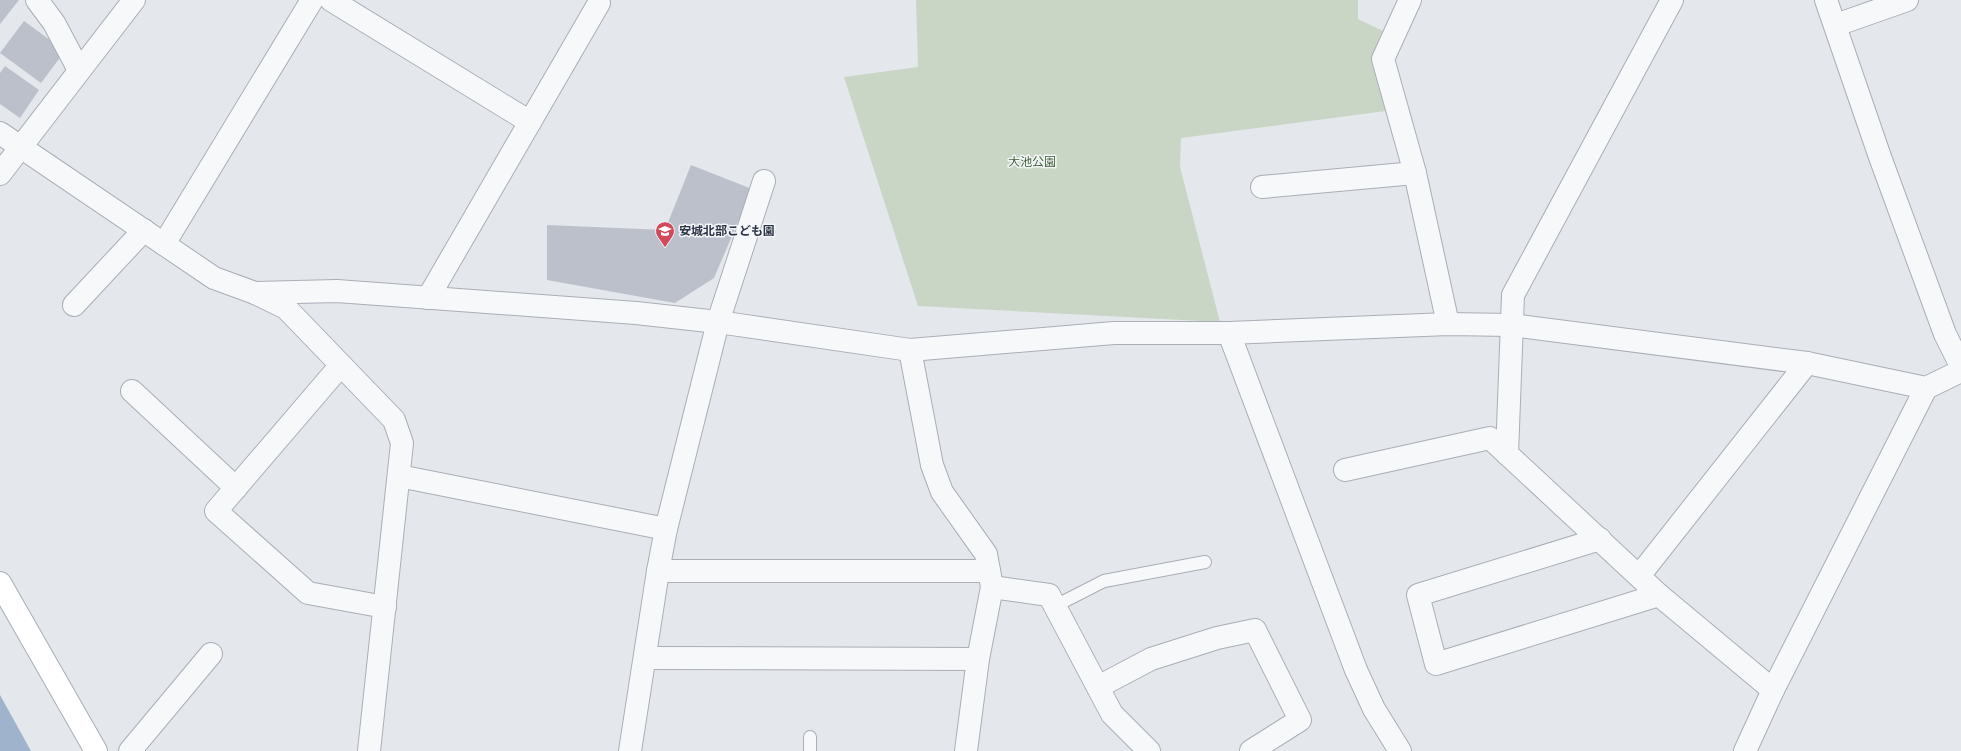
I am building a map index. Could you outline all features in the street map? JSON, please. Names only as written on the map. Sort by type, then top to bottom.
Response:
[{"type":"street","points":[[37,0],[54,23],[79,70]]},
{"type":"street","points":[[0,174],[20,146],[134,0]]},
{"type":"street","points":[[164,244],[312,0]]},
{"type":"street","points":[[332,0],[530,122]]},
{"type":"street","points":[[1410,0],[1383,59],[1415,172],[1448,324]]},
{"type":"street","points":[[1507,454],[1513,295],[1672,0]]},
{"type":"street","points":[[1826,0],[1836,25],[1880,157],[1940,319],[1961,366]]},
{"type":"street","points":[[1836,25],[1907,0]]},
{"type":"street","points":[[428,298],[599,2]]},
{"type":"street","points":[[0,133],[214,278],[255,293],[286,308],[394,420],[402,443],[369,751]]},
{"type":"street","points":[[1262,187],[1415,172]]},
{"type":"street","points":[[630,751],[666,529],[718,322],[764,181]]},
{"type":"street","points":[[74,305],[144,230]]},
{"type":"street","points":[[255,293],[337,291],[636,312],[718,322],[910,350],[1114,333],[1229,333],[1448,324],[1511,325],[1807,363],[1926,388]]},
{"type":"street","points":[[1229,333],[1356,670],[1374,709],[1400,751]]},
{"type":"street","points":[[910,350],[932,465],[942,492],[986,554],[990,579],[966,751]]},
{"type":"street","points":[[1639,576],[1807,363]]},
{"type":"street","points":[[341,365],[216,511],[308,593],[385,607]]},
{"type":"street","points":[[1748,749],[1773,690],[1926,388],[1961,371]]},
{"type":"street","points":[[132,391],[236,488]]},
{"type":"street","points":[[1345,470],[1490,438],[1659,595],[1773,690]]},
{"type":"street","points":[[399,476],[666,529]]},
{"type":"street","points":[[1600,539],[1418,595],[1436,664],[1659,595]]},
{"type":"street","points":[[658,571],[990,579],[1048,595],[1112,714],[1149,751]]},
{"type":"street","points":[[0,583],[96,751]]},
{"type":"street","points":[[1098,686],[1150,660],[1217,638],[1255,630],[1300,720],[1251,751]]},
{"type":"street","points":[[130,751],[211,654]]},
{"type":"street","points":[[644,658],[978,659]]},
{"type":"lane","points":[[1055,606],[1104,581],[1204,562]]},
{"type":"lane","points":[[810,737],[810,751]]},
{"type":"green space","name":"大池公園","points":[[916,0],[1358,0],[1358,19],[1385,32],[1401,109],[1181,138],[1180,167],[1220,322],[918,306],[844,77],[918,67]]},
{"type":"water","points":[[0,695],[31,751],[0,751]]},
{"type":"building","points":[[0,0],[19,0],[0,24]]},
{"type":"building","points":[[24,21],[65,51],[41,83],[0,53]]},
{"type":"building","points":[[5,66],[39,90],[20,118],[0,104],[0,73]]},
{"type":"building","name":"安城北部こども園","points":[[691,165],[752,189],[714,278],[675,303],[547,280],[547,225],[665,230]]},
{"type":"place","name":"安城北部こども園","points":[[665,248]]}]
